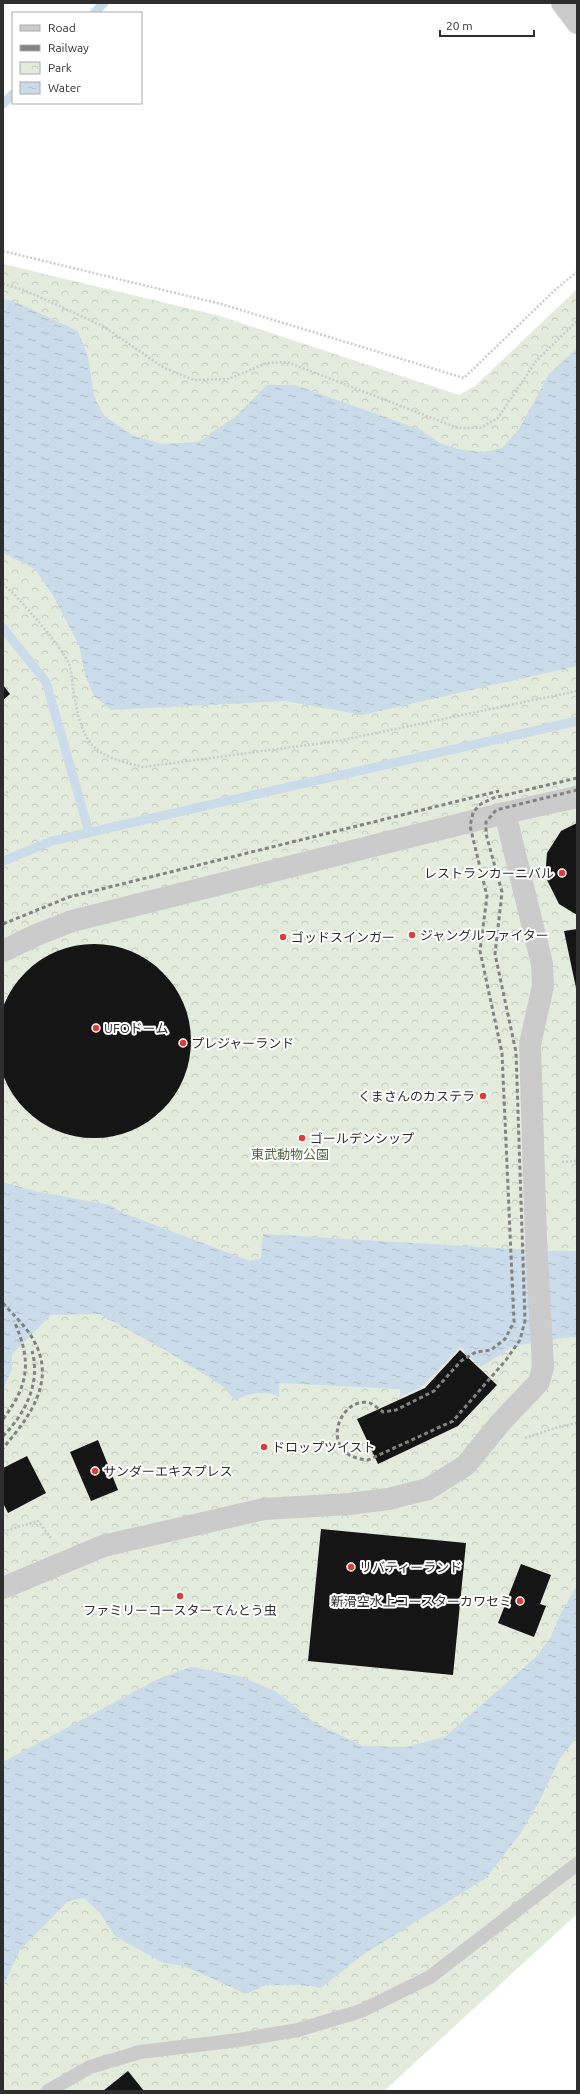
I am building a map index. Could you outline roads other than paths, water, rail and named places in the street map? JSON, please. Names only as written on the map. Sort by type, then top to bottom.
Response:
[{"type":"street","points":[[562,3],[577,23]]},
{"type":"street","points":[[3,951],[34,936],[72,921],[505,813],[577,797]]},
{"type":"street","points":[[3,1588],[103,1546],[264,1509],[349,1504],[388,1499],[428,1489],[466,1465],[501,1422],[539,1382],[543,1367],[536,1240],[530,1044],[543,986],[542,964],[505,813]]},
{"type":"lane","points":[[48,2091],[90,2067],[140,2052],[239,2040],[298,2030],[360,2011],[430,1977],[577,1864]]},
{"type":"water","points":[[3,299],[15,302],[78,331],[88,357],[94,396],[104,416],[132,435],[162,444],[198,442],[235,417],[267,385],[295,385],[421,430],[440,443],[461,450],[485,452],[502,448],[519,429],[549,374],[577,348],[577,666],[362,715],[285,701],[111,710],[94,696],[85,675],[79,645],[52,594],[35,569],[3,553]]},
{"type":"water","points":[[3,1182],[34,1191],[110,1205],[123,1213],[250,1261],[261,1258],[263,1234],[549,1251],[577,1251],[577,1337],[513,1346],[481,1367],[460,1347],[423,1386],[400,1397],[400,1389],[279,1383],[279,1396],[267,1393],[257,1393],[235,1400],[224,1387],[162,1348],[99,1314],[51,1315],[12,1354],[12,1369],[3,1390]]},
{"type":"water","points":[[577,1585],[577,1736],[559,1760],[539,1802],[520,1834],[486,1878],[361,1956],[321,1988],[303,1985],[266,1985],[246,1994],[187,1967],[161,1962],[115,1936],[100,1913],[84,1898],[68,1901],[20,1950],[3,1986],[3,1762],[158,1679],[191,1667],[239,1676],[277,1692],[315,1723],[363,1746],[406,1747],[445,1737],[538,1655],[551,1637],[561,1613]]},
{"type":"waterway","points":[[95,12],[104,3]]},
{"type":"waterway","points":[[3,104],[12,95]]},
{"type":"waterway","points":[[3,628],[46,682],[89,832]]},
{"type":"waterway","points":[[3,861],[52,841],[577,721]]},
{"type":"railway","points":[[577,778],[493,798],[479,805],[473,813],[470,826],[487,896],[480,951],[502,1053],[514,1322],[505,1339],[491,1350],[476,1352],[461,1361],[434,1391],[396,1410],[383,1412],[370,1403],[359,1403],[349,1408],[342,1416],[338,1427],[338,1438],[342,1448],[352,1456],[368,1460],[453,1421],[506,1360],[520,1340],[525,1321],[516,1052],[495,954],[502,892],[486,834],[486,822],[496,810],[577,790]]},
{"type":"railway","points":[[3,924],[69,897],[499,791]]},
{"type":"railway","points":[[3,1303],[24,1326],[34,1341],[40,1356],[42,1371],[41,1385],[30,1412],[22,1425],[3,1448]]},
{"type":"railway","points":[[3,1419],[12,1407],[18,1395],[23,1384],[25,1372],[24,1348],[14,1321]]},
{"type":"railway","points":[[3,1436],[18,1418],[33,1386],[34,1363],[32,1351]]},
{"type":"place","name":"レストランカーニバル","points":[[562,873]]},
{"type":"place","name":"ジャングルファイター","points":[[412,935]]},
{"type":"place","name":"ゴッドスインガー","points":[[283,937]]},
{"type":"place","name":"UFOドーム","points":[[96,1028]]},
{"type":"place","name":"プレジャーランド","points":[[183,1043]]},
{"type":"place","name":"くまさんのカステラ","points":[[483,1096]]},
{"type":"place","name":"ゴールデンシップ","points":[[302,1138]]},
{"type":"place","name":"ドロップツイスト","points":[[264,1447]]},
{"type":"place","name":"サンダーエキスプレス","points":[[95,1471]]},
{"type":"place","name":"リバティーランド","points":[[351,1567]]},
{"type":"place","name":"ファミリーコースターてんとう虫","points":[[180,1596]]},
{"type":"place","name":"新滑空水上コースターカワセミ","points":[[520,1601]]},
{"type":"park label","name":"東武動物公園","points":[[290,1154]]}]
